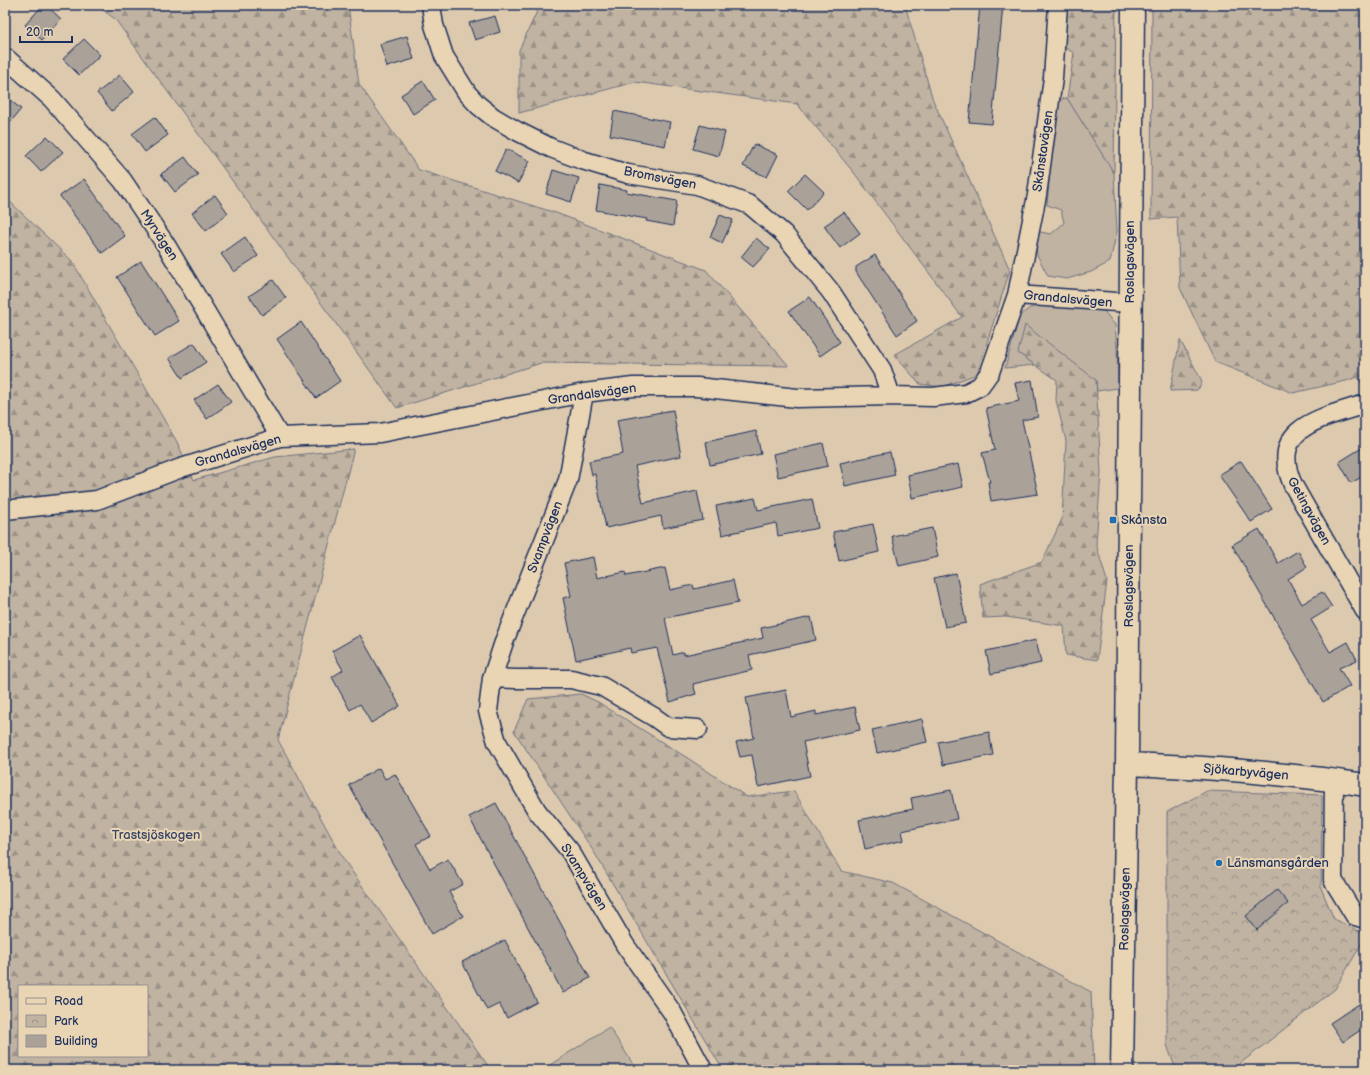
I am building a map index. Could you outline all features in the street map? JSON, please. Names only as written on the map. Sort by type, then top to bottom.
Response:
[{"type":"main road","name":"Roslagsvägen","points":[[1122,1070],[1127,764],[1132,5]]},
{"type":"main road","name":"Sjökarbyvägen","points":[[1127,764],[1151,764],[1234,770],[1334,780],[1365,785]]},
{"type":"street","name":"Bromsvägen","points":[[431,5],[434,25],[444,56],[467,92],[478,105],[493,117],[516,131],[551,148],[582,160],[628,174],[697,184],[750,205],[762,214],[784,234],[832,292],[882,370],[891,396]]},
{"type":"street","name":"Skånstavägen","points":[[1017,295],[1038,195],[1053,78],[1058,5]]},
{"type":"street","name":"Myrvägen","points":[[5,57],[52,99],[123,181],[166,245],[280,437]]},
{"type":"street","name":"Grandalsvägen","points":[[5,510],[97,500],[181,468],[280,437],[380,433],[584,393],[633,387],[697,387],[797,398],[891,396],[933,397],[966,393],[980,386],[990,372],[1017,295],[1130,304]]},
{"type":"street","name":"Svampvägen","points":[[584,393],[568,480],[505,639],[492,678],[488,711],[497,742],[537,811],[570,851],[625,945],[672,1012],[703,1070]]},
{"type":"street","name":"Getingvägen","points":[[1365,404],[1327,417],[1300,429],[1290,441],[1285,453],[1285,459],[1288,474],[1293,485],[1365,611]]},
{"type":"street","points":[[492,678],[571,679],[601,686],[654,717],[668,727],[698,729]]},
{"type":"street","points":[[1334,780],[1332,880],[1355,916],[1365,919]]},
{"type":"green space","points":[[96,5],[348,5],[359,84],[419,170],[556,213],[706,270],[789,366],[541,363],[397,408],[115,19]]},
{"type":"green space","points":[[540,5],[905,5],[933,100],[1010,270],[977,374],[942,387],[920,384],[894,355],[962,317],[855,174],[797,104],[635,82],[519,113],[519,50]]},
{"type":"green space","points":[[1067,5],[1116,5],[1114,173],[1067,98],[1074,53],[1062,46]]},
{"type":"green space","points":[[1152,5],[1365,5],[1365,387],[1357,377],[1346,381],[1293,393],[1215,362],[1180,288],[1177,217],[1151,219]]},
{"type":"green space","points":[[1067,98],[1114,173],[1117,231],[1110,262],[1091,272],[1067,279],[1048,276],[1037,255],[1035,231],[1051,234],[1064,223],[1061,210],[1047,205],[1055,100]]},
{"type":"green space","name":"Trastsjöskogen","points":[[5,197],[72,261],[177,442],[194,480],[275,457],[354,449],[278,740],[344,860],[491,1070],[5,1070]]},
{"type":"green space","points":[[1049,304],[1104,311],[1115,325],[1118,388],[1097,391],[1096,380],[1018,353],[1035,365],[1005,368],[1020,315],[1030,308]]},
{"type":"green space","points":[[1025,325],[1096,380],[1101,472],[1096,544],[1107,581],[1097,660],[1066,655],[1064,626],[1006,617],[983,618],[980,584],[1042,562],[1062,519],[1066,441],[1056,400],[1057,380],[1018,353]]},
{"type":"green space","points":[[1180,340],[1202,381],[1197,390],[1170,391]]},
{"type":"green space","points":[[581,694],[598,702],[747,797],[794,791],[841,871],[893,883],[1091,992],[1094,1070],[723,1070],[594,852],[514,731],[528,699]]},
{"type":"green space","points":[[1207,791],[1322,795],[1321,888],[1334,919],[1365,934],[1365,938],[1335,989],[1232,1070],[1176,1070],[1167,1045],[1167,812]]},
{"type":"green space","points":[[609,1027],[637,1070],[542,1070]]},
{"type":"building","points":[[43,5],[46,5],[61,19],[42,40],[25,25]]},
{"type":"building","points":[[980,5],[1003,5],[992,124],[969,122]]},
{"type":"building","points":[[495,16],[500,32],[475,40],[469,23]]},
{"type":"building","points":[[407,36],[414,59],[387,67],[380,44]]},
{"type":"building","points":[[84,39],[100,55],[79,75],[63,59]]},
{"type":"building","points":[[120,75],[134,92],[112,111],[97,93]]},
{"type":"building","points":[[423,81],[435,100],[413,114],[401,95]]},
{"type":"building","points":[[5,96],[21,109],[5,129]]},
{"type":"building","points":[[614,111],[670,122],[665,146],[610,135]]},
{"type":"building","points":[[155,117],[168,135],[145,152],[132,134]]},
{"type":"building","points":[[700,125],[725,132],[719,156],[693,149]]},
{"type":"building","points":[[47,136],[63,152],[41,172],[26,156]]},
{"type":"building","points":[[754,144],[778,155],[767,177],[743,166]]},
{"type":"building","points":[[506,149],[530,161],[518,183],[495,171]]},
{"type":"building","points":[[185,157],[198,175],[175,192],[161,174]]},
{"type":"building","points":[[553,170],[579,178],[571,202],[546,194]]},
{"type":"building","points":[[805,174],[824,192],[807,210],[788,191]]},
{"type":"building","points":[[84,179],[125,236],[102,253],[60,196]]},
{"type":"building","points":[[600,185],[627,190],[626,192],[677,201],[673,226],[646,221],[647,219],[596,210]]},
{"type":"building","points":[[215,195],[228,213],[206,231],[192,213]]},
{"type":"building","points":[[844,212],[860,233],[840,248],[824,226]]},
{"type":"building","points":[[720,215],[733,220],[722,243],[710,237]]},
{"type":"building","points":[[245,237],[258,256],[234,272],[221,254]]},
{"type":"building","points":[[756,238],[770,249],[753,267],[741,257]]},
{"type":"building","points":[[875,255],[917,321],[897,335],[856,272],[856,267]]},
{"type":"building","points":[[141,261],[179,321],[155,336],[117,277]]},
{"type":"building","points":[[273,280],[286,298],[262,315],[249,296]]},
{"type":"building","points":[[810,297],[840,342],[820,356],[789,311]]},
{"type":"building","points":[[301,322],[340,381],[316,398],[277,339]]},
{"type":"building","points":[[194,343],[206,362],[182,378],[169,358]]},
{"type":"building","points":[[1032,380],[1038,417],[1022,420],[1038,494],[991,501],[988,482],[990,482],[982,453],[995,450],[986,408],[1019,401],[1015,383]]},
{"type":"building","points":[[218,384],[231,402],[207,419],[194,400]]},
{"type":"building","points":[[673,410],[681,456],[635,466],[643,503],[697,491],[703,520],[663,528],[661,516],[606,528],[595,474],[592,475],[589,461],[623,454],[617,420]]},
{"type":"building","points":[[756,431],[761,454],[710,465],[706,442]]},
{"type":"building","points":[[823,443],[828,466],[778,477],[773,454]]},
{"type":"building","points":[[1365,446],[1365,475],[1351,483],[1339,462]]},
{"type":"building","points":[[890,452],[895,475],[845,486],[840,463]]},
{"type":"building","points":[[1241,461],[1272,509],[1251,522],[1219,475]]},
{"type":"building","points":[[958,464],[963,487],[912,498],[908,475]]},
{"type":"building","points":[[755,498],[758,510],[812,499],[818,528],[778,536],[776,523],[722,535],[716,506]]},
{"type":"building","points":[[873,524],[879,552],[839,561],[833,532]]},
{"type":"building","points":[[932,528],[938,557],[899,566],[892,536]]},
{"type":"building","points":[[1259,529],[1278,563],[1298,551],[1307,567],[1288,579],[1302,604],[1322,592],[1332,607],[1311,620],[1330,652],[1348,642],[1357,660],[1339,668],[1350,686],[1323,702],[1232,545]]},
{"type":"building","points":[[593,557],[597,578],[625,572],[626,576],[665,568],[670,590],[693,585],[694,589],[733,580],[738,603],[665,618],[673,655],[684,652],[684,655],[763,638],[761,628],[811,617],[816,640],[749,655],[752,670],[693,684],[696,694],[670,702],[657,648],[631,653],[630,648],[576,660],[563,598],[571,596],[564,563]]},
{"type":"building","points":[[956,573],[966,623],[945,627],[934,578]]},
{"type":"building","points":[[360,635],[400,706],[371,723],[360,704],[350,710],[332,677],[343,670],[332,651]]},
{"type":"building","points":[[1036,640],[1041,663],[991,674],[986,651]]},
{"type":"building","points":[[786,690],[791,717],[816,711],[816,715],[855,707],[860,730],[803,742],[810,776],[758,787],[752,755],[740,757],[736,742],[754,738],[746,698]]},
{"type":"building","points":[[922,719],[927,742],[877,753],[872,730]]},
{"type":"building","points":[[989,732],[993,755],[943,765],[938,742]]},
{"type":"building","points":[[379,768],[385,779],[395,774],[431,836],[416,844],[430,869],[448,859],[463,884],[449,892],[463,916],[432,934],[349,785]]},
{"type":"building","points":[[951,790],[957,819],[902,831],[904,840],[865,849],[859,820],[913,809],[911,798]]},
{"type":"building","points":[[496,803],[590,978],[563,993],[469,817]]},
{"type":"building","points":[[1277,890],[1288,903],[1257,930],[1246,916]]},
{"type":"building","points":[[505,940],[537,1002],[507,1018],[499,1004],[487,1010],[462,962]]},
{"type":"building","points":[[1359,1004],[1365,1012],[1365,1027],[1343,1042],[1330,1023]]},
{"type":"place","name":"Skånsta","points":[[1113,520]]},
{"type":"place","name":"Länsmansgården","points":[[1219,863]]}]
